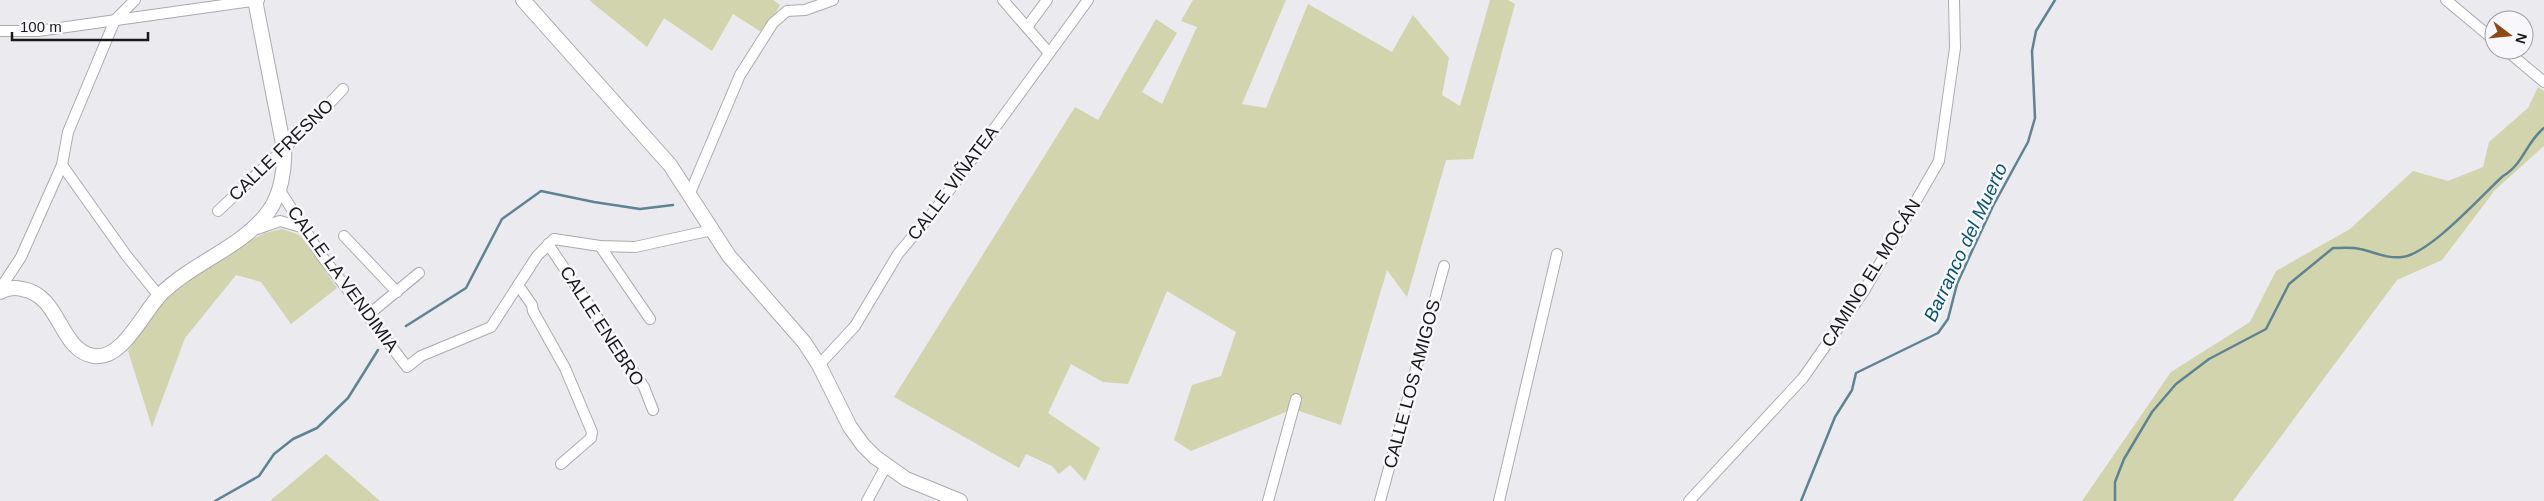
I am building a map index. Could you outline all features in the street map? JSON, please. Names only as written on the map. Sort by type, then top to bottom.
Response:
[{"type":"main road","points":[[0,291],[16,288],[31,290],[40,295],[51,306],[77,347],[88,354],[102,356],[120,347],[160,296],[176,281],[249,232],[270,209],[279,190],[285,162],[255,0]]},
{"type":"main road","points":[[523,0],[670,165],[690,193],[729,256],[787,321],[820,366],[850,427],[863,445],[886,466],[906,479],[960,501]]},
{"type":"street","points":[[0,291],[21,257],[62,165],[68,132],[114,20],[135,0]]},
{"type":"street","points":[[0,31],[38,31],[259,0]]},
{"type":"street","points":[[690,193],[740,75],[773,23],[787,10],[805,10],[832,0]]},
{"type":"street","points":[[1003,0],[1049,53]]},
{"type":"street","points":[[1027,28],[1047,0]]},
{"type":"street","name":"CALLE VIÑATEA","points":[[820,366],[855,326],[898,254],[935,210],[1088,0]]},
{"type":"street","name":"CAMINO EL MOCÁN","points":[[1689,501],[1803,378],[1864,290],[1939,161],[1955,48],[1954,0]]},
{"type":"street","points":[[2446,0],[2484,32]]},
{"type":"street","points":[[2518,60],[2544,82]]},
{"type":"street","name":"CALLE FRESNO","points":[[218,211],[284,149],[343,89]]},
{"type":"street","points":[[62,165],[121,249],[160,296]]},
{"type":"street","name":"CALLE LA VENDIMIA","points":[[279,190],[301,227],[408,367],[421,356],[491,327],[518,285]]},
{"type":"street","points":[[249,232],[270,222],[280,221],[301,227]]},
{"type":"street","points":[[561,464],[591,438],[592,432],[565,368],[532,305],[518,285],[537,256],[554,238],[564,238],[600,246],[643,246],[712,230]]},
{"type":"street","points":[[344,236],[397,292]]},
{"type":"street","name":"CALLE ENEBRO","points":[[548,244],[644,387],[653,410]]},
{"type":"street","points":[[600,246],[650,319]]},
{"type":"street","points":[[1499,501],[1557,254]]},
{"type":"street","name":"CALLE LOS AMIGOS","points":[[1380,501],[1444,266]]},
{"type":"street","points":[[368,315],[419,273]]},
{"type":"street","points":[[1268,501],[1296,399]]},
{"type":"street","points":[[867,501],[886,466]]},
{"type":"green space","points":[[589,0],[773,0],[780,5],[763,33],[733,14],[712,51],[664,18],[647,47]]},
{"type":"green space","points":[[1193,0],[1286,0],[1242,104],[1266,108],[1308,4],[1392,52],[1413,15],[1449,58],[1442,95],[1460,106],[1490,0],[1508,0],[1515,4],[1473,159],[1446,160],[1407,297],[1387,270],[1341,425],[1293,409],[1191,451],[1174,440],[1192,385],[1221,376],[1236,332],[1167,291],[1128,384],[1103,382],[1071,364],[1048,413],[1100,448],[1085,481],[1070,465],[1059,474],[1052,466],[1026,454],[1019,468],[894,397],[1075,107],[1098,120],[1156,19],[1177,33],[1142,92],[1162,104],[1197,27],[1181,21]]},
{"type":"green space","points":[[2538,87],[2544,91],[2544,146],[2495,190],[2442,260],[2397,280],[2233,501],[2082,501],[2171,372],[2250,322],[2276,271],[2350,229],[2413,171],[2448,181],[2483,167],[2489,142],[2528,108]]},
{"type":"green space","points":[[282,229],[300,235],[337,288],[291,324],[261,282],[236,275],[185,338],[152,427],[128,351],[165,299],[224,254],[265,233]]},
{"type":"green space","points":[[326,454],[380,501],[270,501]]},
{"type":"waterway","name":"Barranco del Muerto","points":[[1801,501],[1835,417],[1852,390],[1856,373],[1938,333],[1948,319],[1957,284],[1993,206],[2028,142],[2035,118],[2032,51],[2036,31],[2055,0]]},
{"type":"waterway","points":[[2115,501],[2115,482],[2124,459],[2152,412],[2176,384],[2209,359],[2266,329],[2289,284],[2333,248],[2357,248],[2386,256],[2402,257],[2426,246],[2455,223],[2510,171],[2544,128]]},
{"type":"waterway","points":[[406,326],[466,288],[502,219],[541,191],[640,209],[673,205]]},
{"type":"waterway","points":[[215,501],[259,476],[274,454],[293,439],[317,428],[348,398],[378,350]]}]
